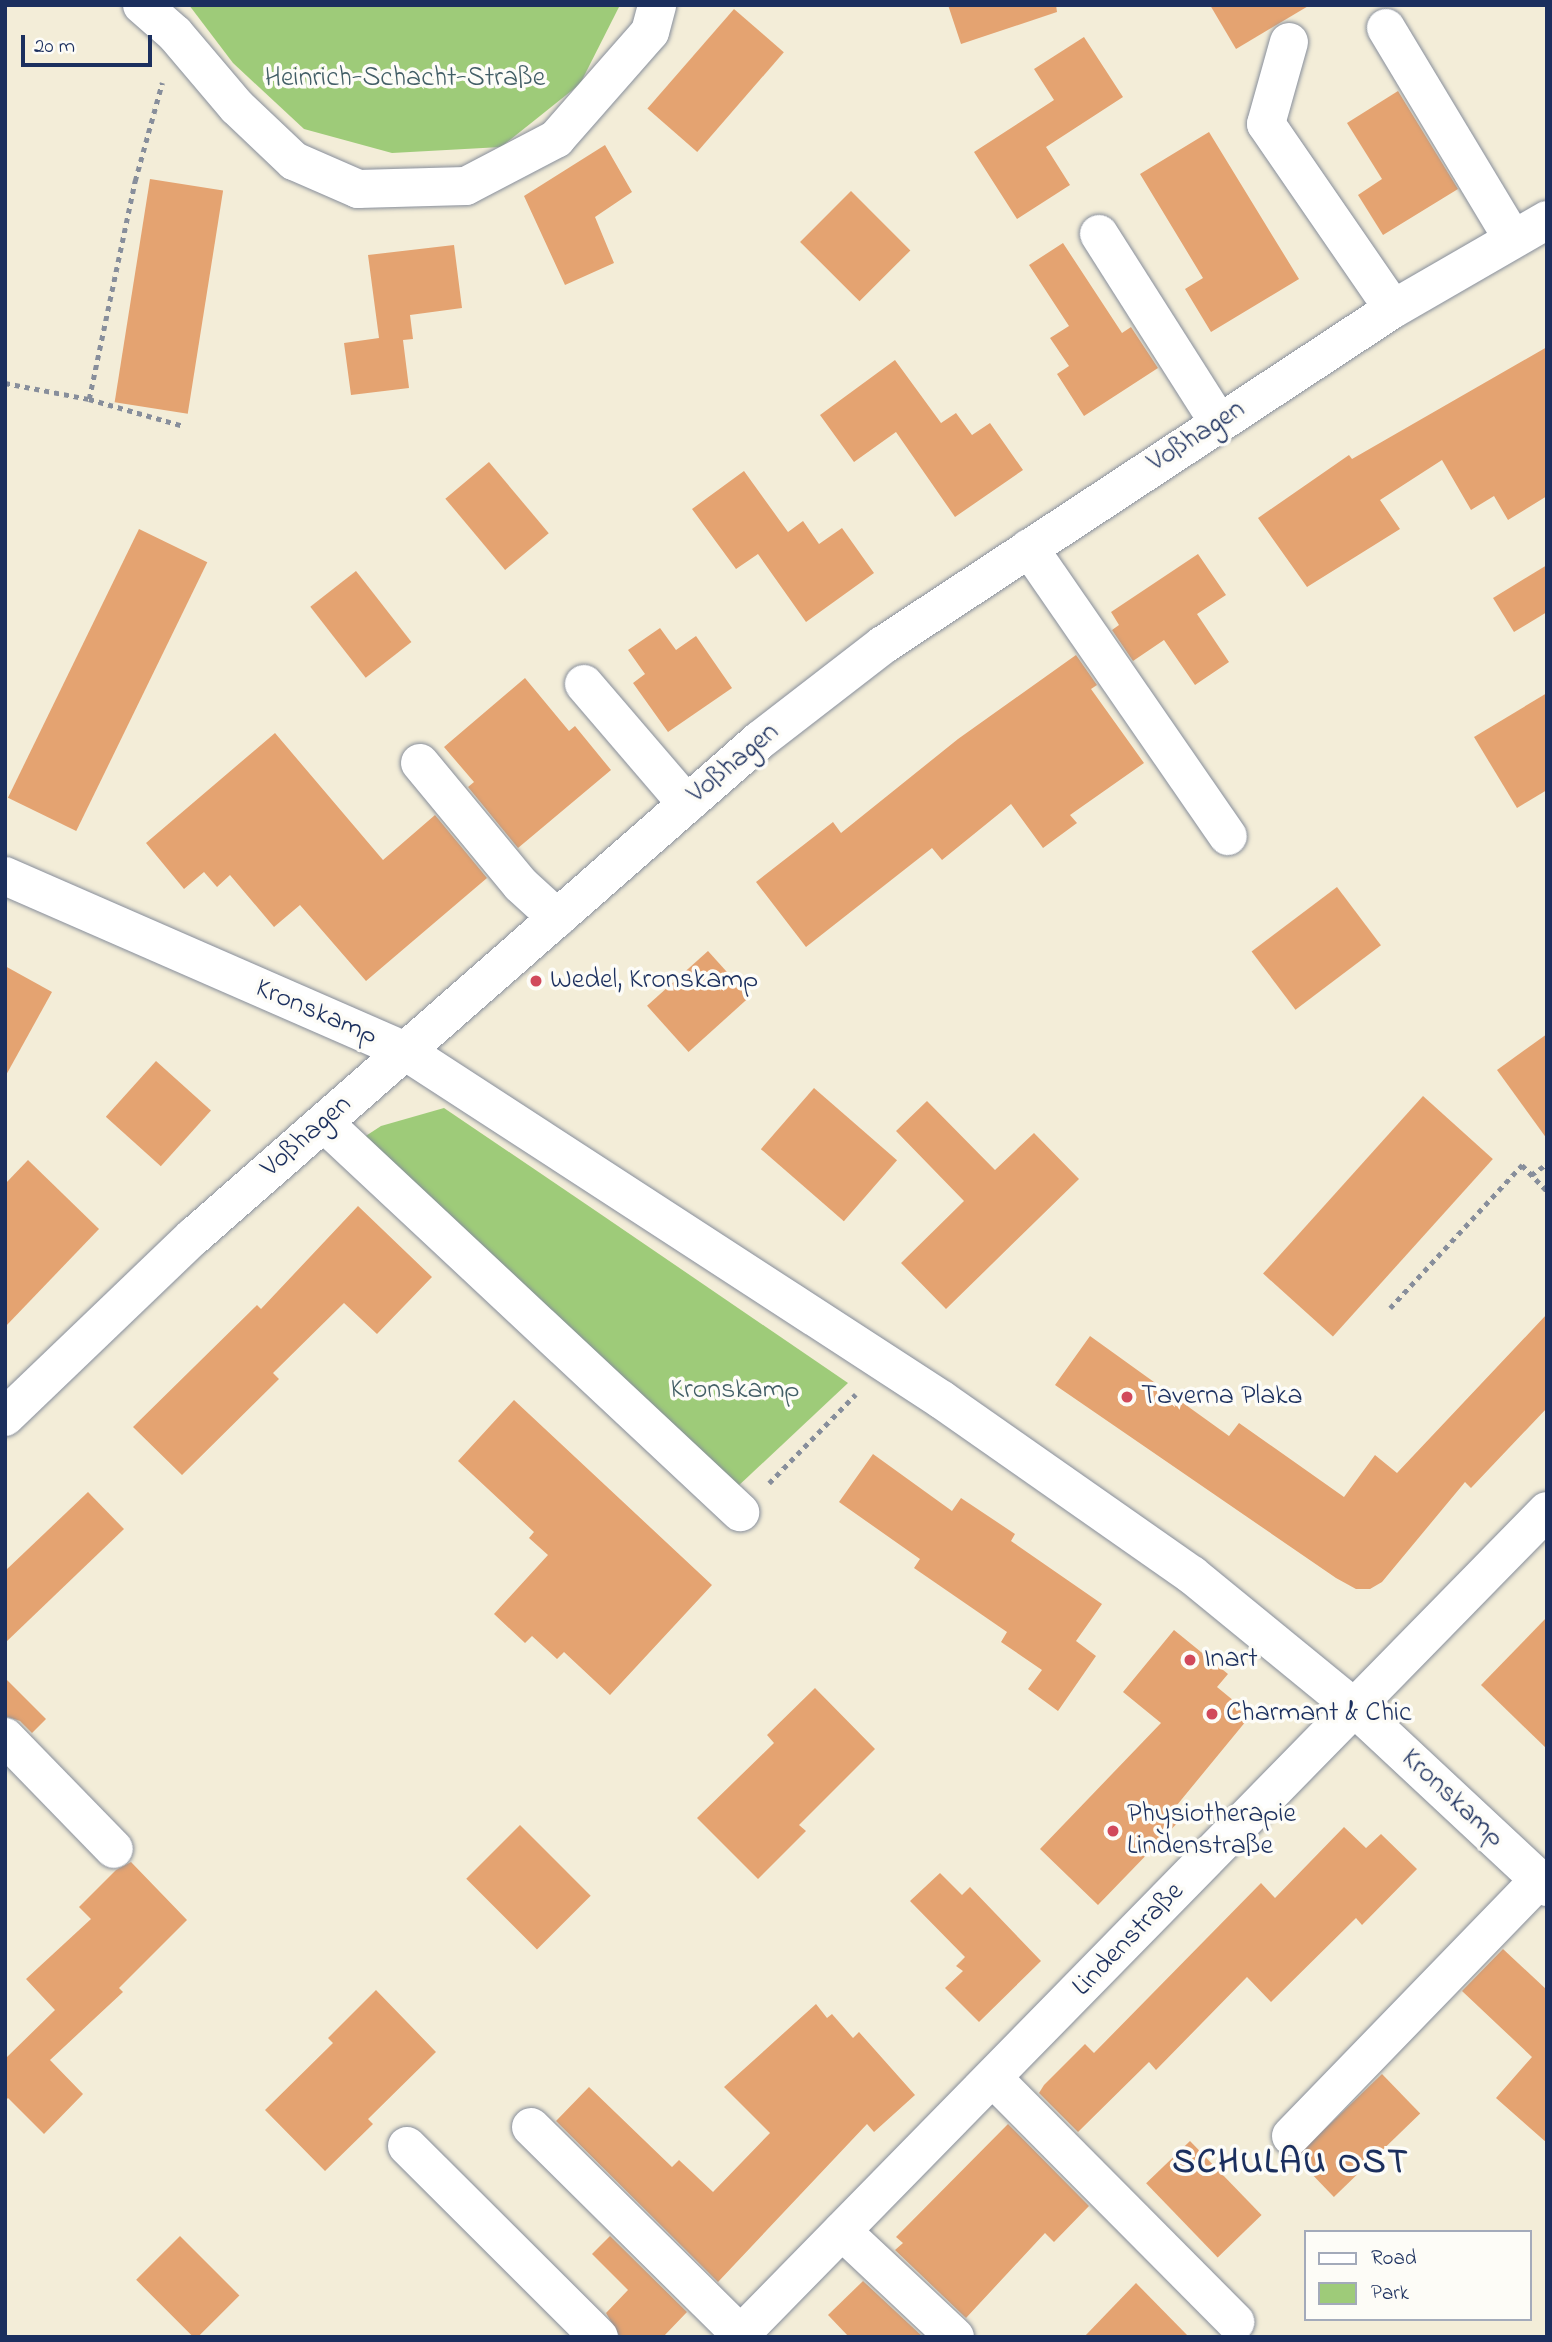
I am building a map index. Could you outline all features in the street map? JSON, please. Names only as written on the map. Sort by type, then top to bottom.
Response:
[{"type":"street","points":[[142,5],[175,34],[237,107],[294,160],[358,188],[467,187],[556,139],[650,32],[657,5]]},
{"type":"street","points":[[1385,28],[1513,239]]},
{"type":"street","points":[[1289,42],[1266,124],[1393,309]]},
{"type":"street","name":"Voßhagen","points":[[5,1417],[193,1237],[760,740],[883,645],[1029,548],[1393,309],[1547,220]]},
{"type":"street","points":[[1099,234],[1220,423]]},
{"type":"street","points":[[1029,548],[1228,836]]},
{"type":"street","points":[[584,684],[687,804]]},
{"type":"street","points":[[420,762],[521,885],[557,918]]},
{"type":"street","name":"Kronskamp","points":[[5,876],[405,1051],[886,1364],[1192,1575],[1356,1709],[1543,1883]]},
{"type":"street","points":[[324,1123],[740,1512]]},
{"type":"street","name":"Lindenstraße","points":[[739,2336],[1547,1511]]},
{"type":"street","points":[[5,1737],[114,1849]]},
{"type":"street","points":[[1291,2136],[1543,1883]]},
{"type":"street","points":[[993,2078],[1235,2322]]},
{"type":"street","points":[[531,2127],[739,2336]]},
{"type":"street","points":[[407,2146],[599,2337]]},
{"type":"street","points":[[842,2231],[955,2337]]},
{"type":"path","points":[[89,399],[135,181],[175,34]]},
{"type":"path","points":[[5,383],[89,399],[184,426]]},
{"type":"path","points":[[1531,1175],[1547,1164]]},
{"type":"path","points":[[1390,1308],[1522,1165],[1547,1191]]},
{"type":"path","points":[[740,1512],[886,1364]]},
{"type":"green space","name":"Heinrich-Schacht-Straße","points":[[189,5],[620,5],[580,84],[501,147],[392,153],[304,129],[233,63]]},
{"type":"green space","name":"Kronskamp","points":[[444,1108],[848,1383],[736,1488],[355,1143],[381,1126]]},
{"type":"building","points":[[948,5],[1056,5],[1057,12],[961,44]]},
{"type":"building","points":[[1210,5],[1310,5],[1236,49]]},
{"type":"building","points":[[734,9],[784,52],[697,152],[647,109]]},
{"type":"building","points":[[1084,37],[1123,97],[1046,147],[1070,185],[1017,219],[974,152],[1054,100],[1034,69]]},
{"type":"building","points":[[1398,91],[1458,189],[1383,235],[1358,195],[1382,179],[1347,123]]},
{"type":"building","points":[[1209,132],[1299,279],[1211,332],[1185,289],[1203,278],[1140,174]]},
{"type":"building","points":[[605,145],[632,192],[595,217],[614,263],[565,285],[524,196]]},
{"type":"building","points":[[150,179],[223,191],[188,414],[115,402]]},
{"type":"building","points":[[851,191],[910,250],[859,301],[800,242]]},
{"type":"building","points":[[1063,243],[1122,333],[1131,327],[1158,368],[1084,416],[1057,374],[1069,366],[1050,338],[1069,326],[1029,265]]},
{"type":"building","points":[[454,245],[462,308],[410,315],[413,339],[403,340],[409,388],[351,395],[344,343],[379,338],[368,255]]},
{"type":"building","points":[[1547,347],[1547,496],[1508,520],[1494,496],[1471,510],[1442,460],[1380,500],[1400,529],[1307,587],[1258,518],[1349,455],[1352,459]]},
{"type":"building","points":[[895,360],[941,423],[956,413],[972,435],[990,423],[1023,470],[955,517],[896,432],[854,462],[820,415]]},
{"type":"building","points":[[489,462],[549,533],[505,570],[445,499]]},
{"type":"building","points":[[744,471],[788,532],[803,521],[819,544],[842,528],[874,573],[806,622],[758,554],[736,569],[692,509]]},
{"type":"building","points":[[139,529],[207,562],[76,831],[8,798]]},
{"type":"building","points":[[1198,554],[1226,595],[1197,614],[1229,662],[1195,685],[1164,640],[1133,661],[1112,630],[1119,625],[1111,612]]},
{"type":"building","points":[[1547,565],[1547,612],[1514,632],[1493,598]]},
{"type":"building","points":[[356,571],[411,642],[366,678],[310,607]]},
{"type":"building","points":[[660,628],[676,650],[696,636],[732,688],[668,732],[633,683],[645,674],[628,650]]},
{"type":"building","points":[[1076,655],[1097,685],[1091,689],[1144,763],[1070,815],[1077,823],[1043,848],[1011,804],[942,860],[932,848],[806,947],[756,882],[833,822],[841,833],[958,739]]},
{"type":"building","points":[[525,678],[569,731],[575,726],[611,770],[518,848],[468,787],[474,782],[444,747]]},
{"type":"building","points":[[1547,693],[1547,790],[1517,808],[1474,737]]},
{"type":"building","points":[[275,733],[383,860],[435,815],[487,878],[366,981],[300,905],[274,927],[230,875],[217,887],[204,872],[184,889],[146,843]]},
{"type":"building","points":[[1337,887],[1381,945],[1295,1010],[1252,951]]},
{"type":"building","points":[[708,951],[749,997],[689,1052],[647,1006]]},
{"type":"building","points":[[5,966],[52,992],[5,1077]]},
{"type":"building","points":[[1547,1034],[1547,1139],[1497,1070]]},
{"type":"building","points":[[156,1061],[211,1111],[161,1166],[106,1117]]},
{"type":"building","points":[[814,1088],[897,1160],[844,1221],[761,1149]]},
{"type":"building","points":[[1423,1096],[1493,1159],[1333,1337],[1263,1274]]},
{"type":"building","points":[[927,1101],[995,1170],[1034,1133],[1079,1179],[946,1309],[901,1263],[964,1201],[896,1131]]},
{"type":"building","points":[[28,1160],[99,1229],[5,1327],[5,1184]]},
{"type":"building","points":[[358,1206],[432,1277],[377,1334],[344,1303],[273,1373],[279,1379],[182,1475],[133,1427],[257,1305],[261,1309]]},
{"type":"building","points":[[1547,1314],[1547,1408],[1471,1488],[1465,1482],[1382,1582],[1370,1589],[1356,1589],[1336,1578],[1055,1385],[1090,1336],[1229,1436],[1239,1423],[1344,1497],[1375,1455],[1397,1473]]},
{"type":"building","points":[[514,1400],[712,1585],[610,1695],[564,1652],[557,1659],[532,1636],[525,1643],[494,1614],[548,1555],[529,1538],[534,1532],[458,1461]]},
{"type":"building","points":[[873,1454],[952,1511],[961,1498],[1015,1534],[1011,1541],[1102,1604],[1076,1641],[1096,1656],[1058,1711],[1028,1689],[1042,1670],[1001,1642],[1007,1632],[914,1568],[920,1559],[839,1502]]},
{"type":"building","points":[[88,1492],[124,1529],[5,1643],[5,1571]]},
{"type":"building","points":[[1547,1617],[1547,1749],[1481,1685]]},
{"type":"building","points":[[1174,1630],[1228,1674],[1217,1687],[1251,1715],[1177,1805],[1186,1814],[1098,1905],[1040,1849],[1161,1723],[1123,1692]]},
{"type":"building","points":[[5,1678],[46,1719],[32,1733],[20,1721],[5,1716]]},
{"type":"building","points":[[815,1688],[875,1749],[799,1825],[806,1831],[758,1879],[697,1818],[774,1743],[767,1735]]},
{"type":"building","points":[[520,1825],[591,1896],[537,1949],[466,1879]]},
{"type":"building","points":[[1344,1827],[1366,1848],[1381,1834],[1417,1869],[1362,1925],[1356,1918],[1271,2002],[1247,1977],[1156,2070],[1149,2062],[1078,2132],[1039,2093],[1085,2044],[1094,2053],[1261,1883],[1275,1898]]},
{"type":"building","points":[[131,1862],[187,1920],[119,1988],[123,1992],[50,2060],[83,2094],[44,2134],[8,2098],[5,2101],[5,2059],[55,2010],[26,1979],[91,1919],[79,1907],[116,1870]]},
{"type":"building","points":[[940,1873],[962,1895],[970,1887],[1041,1961],[979,2022],[945,1988],[963,1971],[956,1966],[965,1957],[910,1901]]},
{"type":"building","points":[[1503,1949],[1547,1990],[1547,2143],[1496,2098],[1532,2057],[1462,1991]]},
{"type":"building","points":[[376,1990],[436,2052],[368,2119],[373,2124],[325,2171],[265,2110],[333,2043],[328,2038]]},
{"type":"building","points":[[816,2004],[827,2018],[832,2014],[853,2038],[859,2032],[915,2095],[874,2132],[867,2124],[718,2282],[556,2121],[589,2087],[672,2167],[679,2160],[713,2192],[770,2133],[724,2087]]},
{"type":"building","points":[[1382,2074],[1420,2114],[1334,2197],[1296,2157]]},
{"type":"building","points":[[1008,2124],[1089,2206],[1054,2242],[1045,2233],[966,2318],[895,2250],[903,2243],[896,2237]]},
{"type":"building","points":[[1190,2141],[1262,2215],[1218,2257],[1146,2183]]},
{"type":"building","points":[[180,2236],[239,2295],[198,2337],[193,2337],[136,2280]]},
{"type":"building","points":[[610,2236],[687,2312],[663,2337],[620,2337],[606,2313],[628,2290],[592,2254]]},
{"type":"building","points":[[863,2281],[923,2337],[849,2337],[828,2315]]},
{"type":"building","points":[[1136,2283],[1189,2337],[1084,2337]]},
{"type":"place","name":"Wedel, Kronskamp","points":[[536,981]]},
{"type":"place","name":"Taverna Plaka","points":[[1127,1397]]},
{"type":"place","name":"Inart","points":[[1190,1660]]},
{"type":"place","name":"Charmant & Chic","points":[[1212,1714]]},
{"type":"place","name":"Physiotherapie Lindenstraße","points":[[1113,1831]]},
{"type":"district","name":"SCHULAU OST","points":[[1291,2164]]}]
